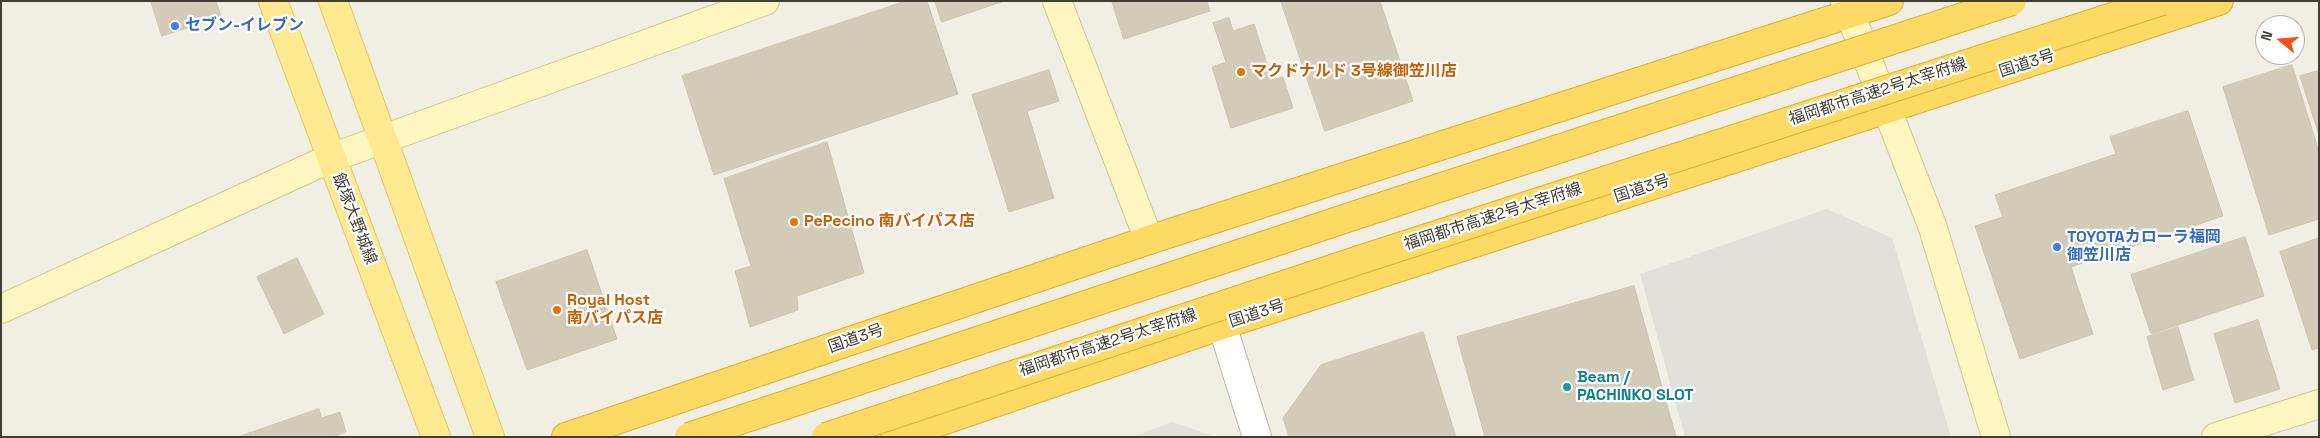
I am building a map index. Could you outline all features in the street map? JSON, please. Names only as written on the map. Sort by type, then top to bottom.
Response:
[{"type":"highway","name":"国道3号","points":[[566,437],[1848,7],[1889,1]]},
{"type":"highway","points":[[689,437],[1338,221],[2012,1]]},
{"type":"highway","name":"福岡都市高速2号太宰府線","points":[[826,437],[1397,248],[2162,1]]},
{"type":"highway","name":"国道3号","points":[[895,437],[1222,325],[2219,1]]},
{"type":"main road","name":"飯塚大野城線","points":[[272,1],[436,437]]},
{"type":"main road","points":[[333,1],[490,437]]},
{"type":"street","points":[[1,309],[331,158],[765,1]]},
{"type":"street","points":[[1057,1],[1149,240]]},
{"type":"street","points":[[1848,7],[1889,109],[1933,228],[1996,437]]},
{"type":"street","points":[[1222,325],[1258,437]]},
{"type":"street","points":[[2216,437],[2319,404]]},
{"type":"shaded area","points":[[1827,209],[1892,238],[1951,437],[1685,437],[1640,274]]},
{"type":"shaded area","points":[[1172,422],[1216,437],[1132,437]]},
{"type":"building","name":"セブン-イレブン","points":[[151,1],[216,1],[221,17],[162,36]]},
{"type":"building","points":[[906,1],[927,1],[958,94],[714,175],[682,76]]},
{"type":"building","points":[[935,1],[1004,1],[942,22]]},
{"type":"building","points":[[1112,1],[1207,1],[1210,11],[1124,39]]},
{"type":"building","points":[[1281,1],[1380,1],[1413,101],[1325,131]]},
{"type":"building","name":"マクドナルド 3号線御笠川店","points":[[1229,18],[1233,31],[1254,24],[1272,80],[1283,77],[1293,108],[1231,128],[1212,67],[1226,62],[1213,23]]},
{"type":"building","points":[[2292,65],[2319,152],[2319,219],[2269,235],[2223,87]]},
{"type":"building","points":[[1049,70],[1059,101],[1027,111],[1054,198],[1009,212],[972,95]]},
{"type":"building","points":[[2319,71],[2319,135],[2300,76]]},
{"type":"building","name":"TOYOTAカローラ福岡 御笠川店","points":[[2188,111],[2223,216],[2071,267],[2093,334],[2020,359],[1975,226],[2003,217],[1995,195],[2116,154],[2110,137]]},
{"type":"building","name":"PePecino 南バイパス店","points":[[827,142],[864,273],[797,296],[798,310],[750,327],[735,271],[751,266],[724,179]]},
{"type":"building","points":[[2245,237],[2264,296],[2151,334],[2131,275]]},
{"type":"building","points":[[2319,238],[2319,348],[2312,350],[2280,252]]},
{"type":"building","name":"Royal Host 南バイパス店","points":[[587,250],[617,339],[527,370],[496,282]]},
{"type":"building","points":[[297,258],[324,314],[284,334],[257,277]]},
{"type":"building","name":"Beam / PACHINKO SLOT","points":[[1634,286],[1676,437],[1485,437],[1457,337]]},
{"type":"building","points":[[2258,320],[2280,389],[2235,403],[2214,334]]},
{"type":"building","points":[[2178,327],[2194,380],[2163,390],[2147,337]]},
{"type":"building","points":[[1423,332],[1456,437],[1289,437],[1283,418],[1321,365]]},
{"type":"building","points":[[319,409],[322,418],[340,412],[346,432],[333,437],[238,437]]},
{"type":"place","name":"セブン-イレブン","points":[[175,26]]},
{"type":"place","name":"マクドナルド 3号線御笠川店","points":[[1241,72]]},
{"type":"place","name":"PePecino 南バイパス店","points":[[794,222]]},
{"type":"place","name":"TOYOTAカローラ福岡 御笠川店","points":[[2057,247]]},
{"type":"place","name":"Royal Host 南バイパス店","points":[[557,310]]},
{"type":"place","name":"Beam / PACHINKO SLOT","points":[[1567,387]]}]
